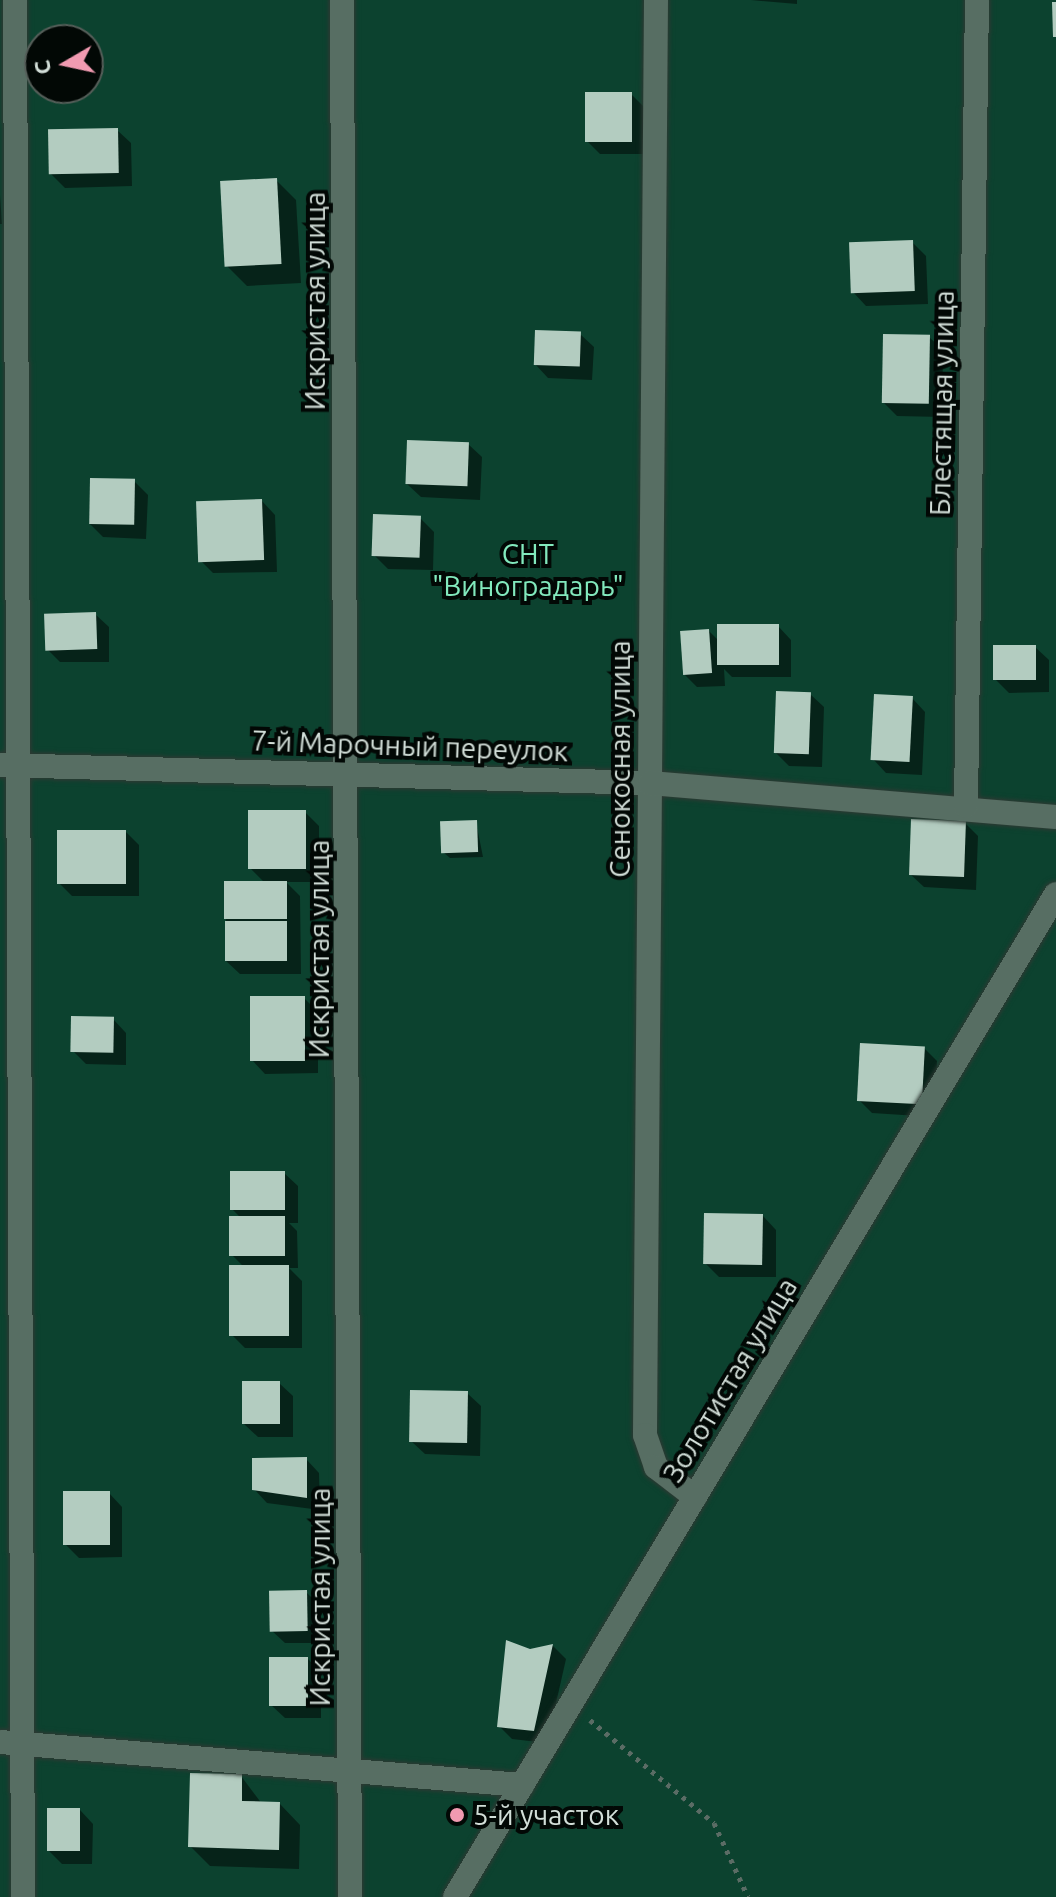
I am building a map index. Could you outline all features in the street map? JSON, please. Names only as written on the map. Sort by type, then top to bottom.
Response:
[{"type":"street","points":[[15,0],[11,1743],[23,1897]]},
{"type":"street","name":"Искристая улица","points":[[342,0],[348,773],[350,1897]]},
{"type":"street","name":"Сенокосная улица","points":[[656,0],[645,1435],[656,1467],[695,1497]]},
{"type":"street","name":"Блестящая улица","points":[[966,806],[977,0]]},
{"type":"street","name":"7-й Марочный переулок","points":[[11,766],[650,783],[966,806],[1056,817]]},
{"type":"street","name":"Золотистая улица","points":[[455,1897],[1056,894]]},
{"type":"street","points":[[11,1743],[350,1767],[522,1785]]},
{"type":"path","points":[[571,1704],[714,1823],[748,1897]]},
{"type":"green space","name":"СНТ \"Виноградарь\"","points":[[0,0],[1056,0],[1056,1897],[0,1897]]},
{"type":"building","points":[[1052,2],[1056,2],[1056,37],[1053,37]]},
{"type":"building","points":[[585,92],[632,92],[632,142],[585,142]]},
{"type":"building","points":[[118,128],[119,173],[49,174],[48,129]]},
{"type":"building","points":[[277,178],[282,264],[225,267],[220,181]]},
{"type":"building","points":[[913,240],[915,291],[851,293],[849,242]]},
{"type":"building","points":[[535,330],[581,332],[580,367],[534,365]]},
{"type":"building","points":[[883,334],[930,335],[929,404],[882,403]]},
{"type":"building","points":[[407,440],[469,442],[467,486],[405,484]]},
{"type":"building","points":[[90,478],[135,479],[134,525],[89,524]]},
{"type":"building","points":[[262,499],[264,560],[198,562],[196,501]]},
{"type":"building","points":[[373,514],[421,516],[420,558],[372,556]]},
{"type":"building","points":[[96,612],[97,649],[45,651],[44,614]]},
{"type":"building","points":[[717,624],[779,624],[779,665],[717,665]]},
{"type":"building","points":[[709,629],[712,673],[683,675],[680,631]]},
{"type":"building","points":[[993,645],[1036,645],[1036,680],[993,680]]},
{"type":"building","points":[[776,691],[811,692],[809,754],[774,753]]},
{"type":"building","points":[[874,694],[913,696],[909,762],[871,760]]},
{"type":"building","points":[[248,810],[306,810],[306,869],[248,869]]},
{"type":"building","points":[[911,819],[966,821],[964,877],[909,875]]},
{"type":"building","points":[[477,820],[478,852],[441,853],[440,821]]},
{"type":"building","points":[[57,830],[126,830],[126,884],[57,884]]},
{"type":"building","points":[[224,881],[287,881],[287,919],[224,919]]},
{"type":"building","points":[[225,921],[287,921],[287,961],[225,961]]},
{"type":"building","points":[[250,996],[305,996],[305,1061],[250,1061]]},
{"type":"building","points":[[71,1016],[114,1017],[113,1053],[70,1052]]},
{"type":"building","points":[[860,1043],[925,1046],[922,1104],[857,1101]]},
{"type":"building","points":[[230,1171],[285,1171],[285,1210],[230,1210]]},
{"type":"building","points":[[704,1213],[763,1214],[762,1265],[703,1264]]},
{"type":"building","points":[[229,1216],[285,1216],[285,1256],[229,1256]]},
{"type":"building","points":[[229,1265],[289,1265],[289,1336],[229,1336]]},
{"type":"building","points":[[242,1381],[280,1381],[280,1424],[242,1424]]},
{"type":"building","points":[[410,1390],[468,1391],[467,1443],[409,1442]]},
{"type":"building","points":[[307,1457],[307,1498],[252,1490],[252,1458]]},
{"type":"building","points":[[63,1491],[110,1491],[110,1545],[63,1545]]},
{"type":"building","points":[[307,1590],[308,1631],[270,1632],[269,1591]]},
{"type":"building","points":[[506,1640],[530,1649],[553,1644],[534,1731],[497,1727]]},
{"type":"building","points":[[269,1657],[308,1657],[308,1706],[269,1706]]},
{"type":"building","points":[[190,1773],[242,1774],[242,1801],[280,1802],[279,1850],[188,1847]]},
{"type":"building","points":[[47,1808],[80,1808],[80,1851],[47,1851]]},
{"type":"place","name":"5-й участок","points":[[457,1815]]}]
